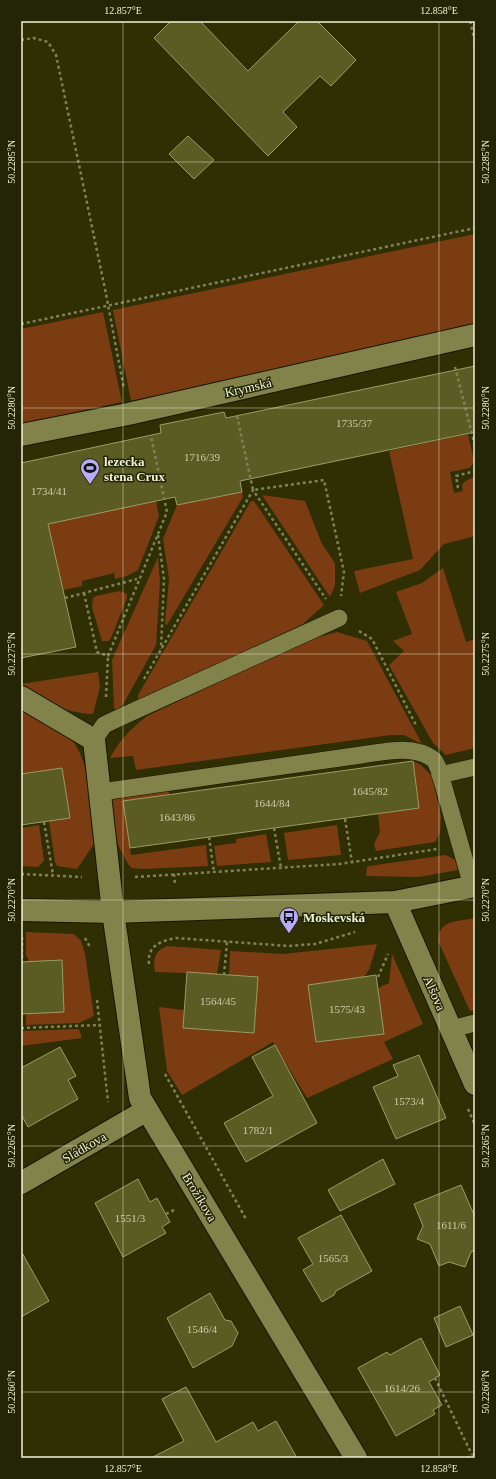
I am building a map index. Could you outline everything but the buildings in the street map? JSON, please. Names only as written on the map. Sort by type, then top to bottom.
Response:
[{"type":"street","name":"Krymská","points":[[21,435],[137,412],[475,336]]},
{"type":"street","points":[[21,697],[99,733],[101,792],[113,912]]},
{"type":"street","points":[[21,910],[113,912],[395,902],[474,886]]},
{"type":"street","name":"Alšova","points":[[395,902],[475,1084]]},
{"type":"street","name":"Brožíkova","points":[[113,912],[140,1098],[356,1458]]},
{"type":"street","name":"Sládkova","points":[[21,1183],[147,1110]]},
{"type":"lane","points":[[99,733],[123,716],[339,618]]},
{"type":"lane","points":[[101,792],[395,751],[418,752],[437,767],[474,886]]},
{"type":"lane","points":[[437,767],[475,766]]},
{"type":"lane","points":[[450,1029],[475,1023]]},
{"type":"path","points":[[470,21],[475,42]]},
{"type":"path","points":[[21,40],[34,38],[48,42],[56,55],[108,306],[137,412],[167,512],[138,579],[108,656],[99,733]]},
{"type":"path","points":[[21,324],[475,228]]},
{"type":"path","points":[[449,342],[475,446]]},
{"type":"path","points":[[232,391],[253,490],[339,618],[372,639],[437,767]]},
{"type":"path","points":[[458,488],[456,476],[475,472]]},
{"type":"path","points":[[253,490],[324,480],[344,572],[339,618]]},
{"type":"path","points":[[123,716],[253,490]]},
{"type":"path","points":[[158,534],[164,579],[161,650]]},
{"type":"path","points":[[65,598],[138,579]]},
{"type":"path","points":[[84,593],[97,652],[108,656]]},
{"type":"path","points":[[345,818],[352,862]]},
{"type":"path","points":[[44,822],[53,875]]},
{"type":"path","points":[[274,828],[281,868]]},
{"type":"path","points":[[209,837],[214,872]]},
{"type":"path","points":[[21,874],[110,878],[281,868],[352,862],[461,846]]},
{"type":"path","points":[[150,965],[149,957],[154,945],[159,942],[176,938],[288,946],[315,944],[360,930]]},
{"type":"path","points":[[22,935],[22,962]]},
{"type":"path","points":[[224,974],[227,942]]},
{"type":"path","points":[[378,978],[389,951]]},
{"type":"path","points":[[96,994],[108,1090],[108,1102],[106,1107]]},
{"type":"path","points":[[21,1028],[100,1025]]},
{"type":"path","points":[[164,1068],[165,1074]]},
{"type":"path","points":[[466,1104],[475,1125]]},
{"type":"path","points":[[435,1378],[474,1455],[467,1458]]},
{"type":"shaded area","points":[[475,234],[475,327],[131,401],[113,310]]},
{"type":"shaded area","points":[[103,312],[122,402],[21,424],[21,329]]},
{"type":"shaded area","points":[[468,434],[474,461],[470,468],[450,472],[454,493],[463,491],[462,485],[475,477],[475,536],[444,544],[420,570],[360,593],[354,571],[413,559],[389,451]]},
{"type":"shaded area","points":[[242,492],[243,497],[167,625],[165,624],[169,579],[163,539],[177,505]]},
{"type":"shaded area","points":[[262,495],[305,501],[322,544],[335,563],[335,585],[330,597]]},
{"type":"shaded area","points":[[156,500],[159,516],[138,570],[127,576],[115,579],[114,573],[82,581],[82,586],[63,590],[48,524]]},
{"type":"shaded area","points":[[251,501],[254,501],[324,605],[303,624],[138,701],[138,695]]},
{"type":"shaded area","points":[[158,557],[160,582],[156,645],[120,710],[117,711],[114,708],[112,660]]},
{"type":"shaded area","points":[[443,568],[466,642],[475,639],[475,748],[446,755],[433,743],[389,665],[404,651],[393,641],[412,634],[396,592],[422,583]]},
{"type":"shaded area","points":[[120,591],[127,594],[127,598],[111,638],[109,641],[102,641],[92,607],[93,598]]},
{"type":"shaded area","points":[[337,632],[367,641],[422,744],[404,735],[391,735],[136,770],[133,756],[110,758],[126,735],[147,716],[311,639]]},
{"type":"shaded area","points":[[98,672],[100,687],[93,714],[64,709],[21,688],[21,684]]},
{"type":"shaded area","points":[[21,706],[68,736],[76,745],[82,757],[89,785],[96,841],[77,869],[57,866],[55,862],[49,821],[70,817],[62,768],[21,774]]},
{"type":"shaded area","points":[[413,761],[421,765],[432,776],[441,816],[440,833],[435,842],[376,851],[374,844],[380,832],[378,814],[419,808]]},
{"type":"shaded area","points":[[167,788],[170,795],[123,801],[131,855],[206,845],[208,866],[142,869],[132,868],[128,864],[113,835],[107,796]]},
{"type":"shaded area","points":[[39,825],[44,861],[38,867],[21,866],[21,828]]},
{"type":"shaded area","points":[[337,825],[341,855],[288,860],[284,833]]},
{"type":"shaded area","points":[[266,834],[271,862],[217,866],[214,846],[236,843],[236,839]]},
{"type":"shaded area","points":[[446,855],[455,860],[458,870],[419,877],[366,876],[367,867],[369,866]]},
{"type":"shaded area","points":[[475,918],[475,1010],[470,1011],[438,941],[439,934],[445,925],[456,921]]},
{"type":"shaded area","points":[[26,932],[74,934],[81,941],[85,954],[94,1016],[79,1023],[26,1025],[26,1013],[64,1012],[62,960],[28,962],[28,957],[26,957]]},
{"type":"shaded area","points":[[377,944],[369,970],[364,977],[308,985],[316,1042],[384,1034],[378,988],[389,983],[392,954],[423,1024],[384,1042],[393,1059],[307,1098],[273,1042],[182,1095],[167,1071],[159,1007],[184,1010],[183,1028],[254,1033],[258,977],[229,975],[230,951],[283,954]]},
{"type":"shaded area","points":[[167,946],[221,950],[217,974],[155,972],[155,956],[159,951]]},
{"type":"shaded area","points":[[79,1029],[82,1038],[21,1046],[21,1031]]},
{"type":"place","name":"lezecka stena Crux","points":[[90,485]]},
{"type":"place","name":"Moskevská","points":[[289,934]]}]
